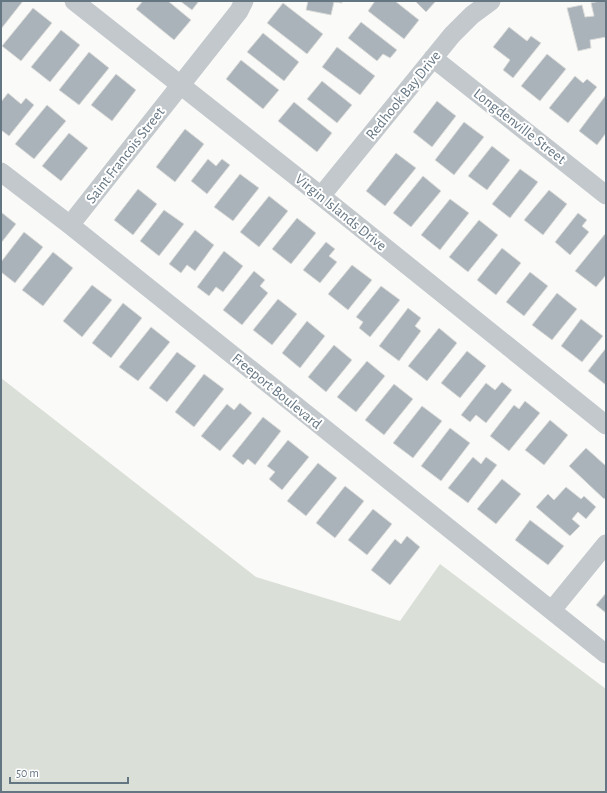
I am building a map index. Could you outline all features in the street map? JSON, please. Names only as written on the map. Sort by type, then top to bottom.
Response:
[{"type":"street","name":"Virgin Islands Drive","points":[[74,1],[321,196],[606,425]]},
{"type":"street","name":"Saint Francois Street","points":[[70,225],[239,11],[244,1]]},
{"type":"street","name":"Redhook Bay Drive","points":[[321,196],[462,24],[491,1]]},
{"type":"street","name":"Longdenville Street","points":[[433,58],[606,194]]},
{"type":"street","name":"Freeport Boulevard","points":[[1,172],[70,225],[606,654]]},
{"type":"street","points":[[552,610],[606,544]]},
{"type":"shaded area","points":[[1,378],[256,577],[400,621],[440,564],[606,689],[606,792],[1,792]]},
{"type":"building","points":[[1,1],[23,1],[1,29]]},
{"type":"building","points":[[143,1],[168,1],[191,20],[174,40],[136,9]]},
{"type":"building","points":[[180,1],[199,1],[192,10]]},
{"type":"building","points":[[308,1],[342,1],[342,3],[334,2],[331,15],[306,10]]},
{"type":"building","points":[[375,1],[395,1],[419,20],[404,39],[368,11]]},
{"type":"building","points":[[415,1],[436,1],[426,12]]},
{"type":"building","points":[[606,1],[606,37],[590,40],[591,48],[578,51],[567,8],[582,5],[585,17],[594,16],[591,3]]},
{"type":"building","points":[[283,3],[323,34],[307,54],[267,23]]},
{"type":"building","points":[[33,8],[52,23],[21,61],[2,46]]},
{"type":"building","points":[[361,22],[397,50],[390,58],[383,54],[377,61],[348,38]]},
{"type":"building","points":[[509,27],[527,41],[531,36],[541,43],[513,78],[503,70],[510,60],[493,47]]},
{"type":"building","points":[[61,30],[80,45],[50,82],[31,67]]},
{"type":"building","points":[[263,33],[299,62],[284,81],[247,52]]},
{"type":"building","points":[[337,47],[375,76],[360,95],[322,67]]},
{"type":"building","points":[[89,52],[109,68],[79,105],[59,90]]},
{"type":"building","points":[[547,54],[566,69],[540,101],[521,86]]},
{"type":"building","points":[[241,60],[279,90],[263,109],[226,79]]},
{"type":"building","points":[[116,74],[136,90],[112,121],[91,105]]},
{"type":"building","points":[[575,76],[583,83],[587,79],[597,87],[568,123],[549,108]]},
{"type":"building","points":[[322,81],[352,105],[337,123],[307,99]]},
{"type":"building","points":[[8,93],[21,104],[26,98],[34,105],[9,136],[1,130],[1,102]]},
{"type":"building","points":[[606,95],[606,133],[597,145],[579,131]]},
{"type":"building","points":[[437,101],[456,116],[432,147],[413,132]]},
{"type":"building","points":[[294,102],[332,133],[317,152],[278,121]]},
{"type":"building","points":[[47,105],[66,121],[34,159],[15,144]]},
{"type":"building","points":[[464,122],[484,137],[454,175],[435,160]]},
{"type":"building","points":[[185,129],[204,144],[175,182],[156,167]]},
{"type":"building","points":[[69,133],[88,148],[61,181],[42,166]]},
{"type":"building","points":[[492,146],[510,160],[487,190],[468,176]]},
{"type":"building","points":[[396,153],[416,168],[385,206],[366,191]]},
{"type":"building","points":[[208,159],[216,166],[222,159],[230,165],[207,194],[191,181]]},
{"type":"building","points":[[520,169],[538,182],[510,218],[492,204]]},
{"type":"building","points":[[240,174],[259,188],[233,221],[214,207]]},
{"type":"building","points":[[423,176],[441,191],[411,227],[393,213]]},
{"type":"building","points":[[138,189],[157,204],[133,235],[114,220]]},
{"type":"building","points":[[549,190],[567,204],[543,235],[524,220]]},
{"type":"building","points":[[269,196],[288,211],[259,247],[240,232]]},
{"type":"building","points":[[450,199],[469,213],[440,250],[421,235]]},
{"type":"building","points":[[164,210],[184,224],[159,256],[140,241]]},
{"type":"building","points":[[1,212],[16,224],[1,243]]},
{"type":"building","points":[[578,213],[587,220],[582,226],[589,232],[570,255],[555,242]]},
{"type":"building","points":[[297,218],[316,233],[291,264],[272,249]]},
{"type":"building","points":[[479,220],[498,235],[468,272],[449,257]]},
{"type":"building","points":[[195,230],[214,245],[195,271],[187,265],[181,273],[169,264]]},
{"type":"building","points":[[24,232],[43,247],[15,283],[1,272],[1,262]]},
{"type":"building","points":[[605,234],[606,275],[596,287],[575,271]]},
{"type":"building","points":[[326,242],[335,249],[329,256],[337,262],[320,283],[303,270]]},
{"type":"building","points":[[502,248],[521,263],[496,295],[477,280]]},
{"type":"building","points":[[224,251],[243,266],[223,292],[216,287],[209,296],[197,287]]},
{"type":"building","points":[[53,252],[73,268],[43,306],[22,290]]},
{"type":"building","points":[[352,265],[372,280],[348,310],[328,294]]},
{"type":"building","points":[[254,271],[265,280],[260,286],[268,293],[242,325],[223,310]]},
{"type":"building","points":[[530,272],[548,286],[524,316],[506,302]]},
{"type":"building","points":[[92,285],[112,300],[82,337],[63,321]]},
{"type":"building","points":[[381,286],[400,300],[370,337],[359,328],[363,322],[356,317]]},
{"type":"building","points":[[557,293],[577,309],[552,340],[532,325]]},
{"type":"building","points":[[278,299],[297,314],[272,345],[253,330]]},
{"type":"building","points":[[123,303],[142,318],[111,358],[92,343]]},
{"type":"building","points":[[408,308],[421,318],[415,326],[421,331],[399,361],[379,346]]},
{"type":"building","points":[[581,319],[603,336],[582,362],[561,346]]},
{"type":"building","points":[[307,321],[325,336],[300,368],[282,353]]},
{"type":"building","points":[[151,327],[170,342],[138,381],[119,367]]},
{"type":"building","points":[[439,328],[457,343],[427,381],[408,366]]},
{"type":"building","points":[[334,345],[352,360],[326,392],[308,377]]},
{"type":"building","points":[[606,348],[606,385],[588,371]]},
{"type":"building","points":[[467,351],[486,366],[460,398],[441,383]]},
{"type":"building","points":[[177,352],[196,366],[167,402],[149,388]]},
{"type":"building","points":[[367,361],[385,376],[356,412],[337,397]]},
{"type":"building","points":[[204,374],[224,389],[194,427],[175,412]]},
{"type":"building","points":[[502,382],[512,390],[486,423],[476,415],[470,422],[461,415],[486,383],[495,390]]},
{"type":"building","points":[[394,384],[413,399],[384,435],[365,420]]},
{"type":"building","points":[[525,401],[540,413],[509,451],[490,436],[514,405],[519,409]]},
{"type":"building","points":[[240,403],[252,413],[220,451],[201,436],[227,404],[234,410]]},
{"type":"building","points":[[422,406],[442,421],[413,458],[393,443]]},
{"type":"building","points":[[263,417],[281,431],[255,465],[248,459],[243,465],[232,456]]},
{"type":"building","points":[[550,420],[568,435],[544,465],[525,450]]},
{"type":"building","points":[[450,428],[470,443],[441,481],[421,466]]},
{"type":"building","points":[[288,440],[309,457],[282,490],[269,479],[275,472],[267,466]]},
{"type":"building","points":[[586,448],[606,466],[606,497],[604,499],[569,466]]},
{"type":"building","points":[[473,457],[481,464],[486,457],[497,465],[468,503],[448,488]]},
{"type":"building","points":[[318,463],[337,478],[306,516],[287,501]]},
{"type":"building","points":[[502,479],[521,494],[496,524],[477,509]]},
{"type":"building","points":[[345,486],[364,501],[335,538],[316,523]]},
{"type":"building","points":[[566,487],[581,499],[584,496],[596,507],[586,519],[578,512],[572,519],[580,526],[570,536],[536,507],[548,494],[554,500]]},
{"type":"building","points":[[373,509],[392,524],[367,555],[348,540]]},
{"type":"building","points":[[530,520],[564,546],[548,565],[515,540]]},
{"type":"building","points":[[407,536],[420,547],[390,585],[371,570],[395,539],[401,544]]},
{"type":"building","points":[[606,593],[606,613],[596,605]]}]
